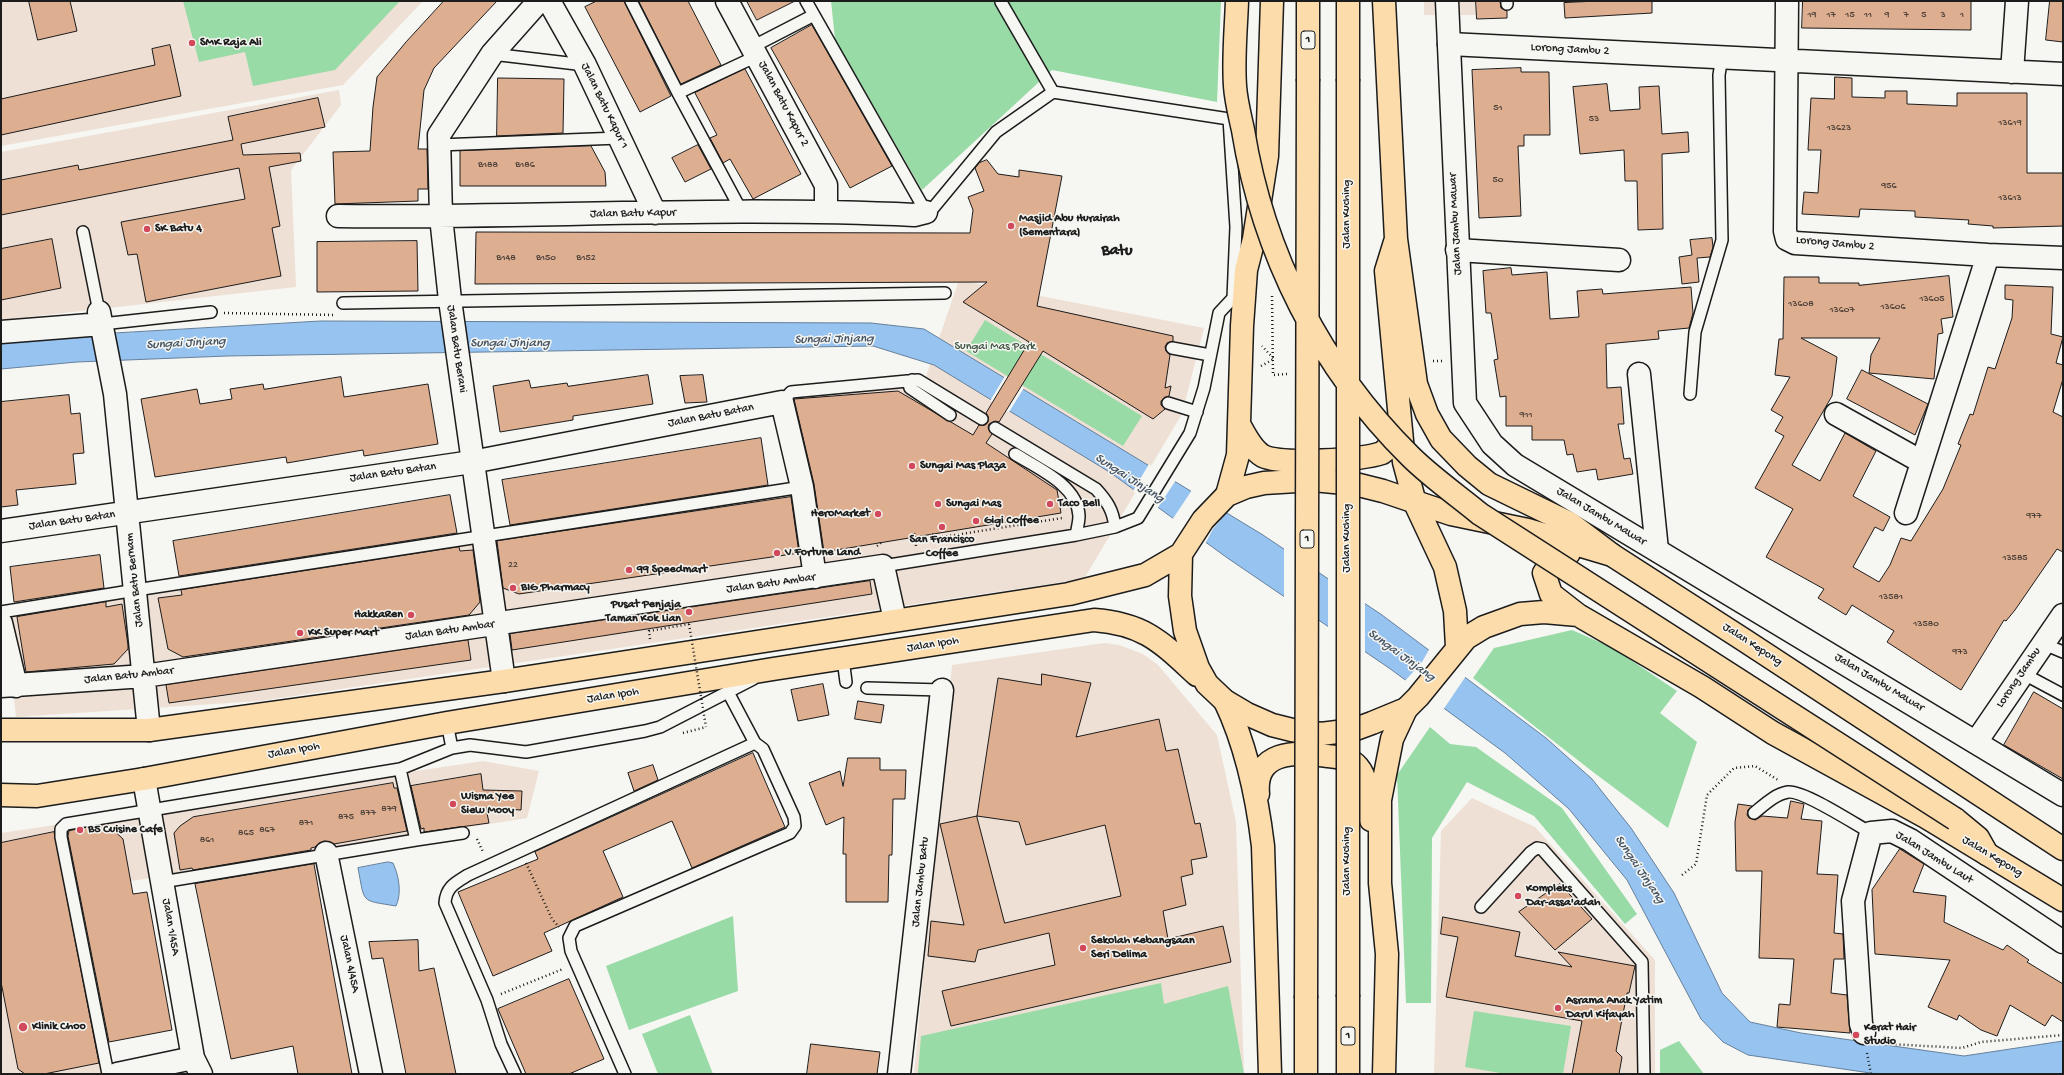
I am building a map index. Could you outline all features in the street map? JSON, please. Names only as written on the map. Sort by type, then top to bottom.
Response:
[{"type":"main road","points":[[1237,1],[1235,86],[1245,146],[1264,224],[1293,293],[1311,327],[1353,390],[1385,428],[1410,456],[1480,514],[1955,819],[1978,838],[1987,854]]},
{"type":"main road","points":[[1,745],[149,730],[504,681],[894,620],[1011,604],[1100,588],[1145,575],[1183,550],[1203,520],[1224,497],[1238,455],[1242,326],[1246,270],[1254,239],[1267,156],[1272,1]]},
{"type":"main road","name":"1","points":[[1306,1074],[1308,1]]},
{"type":"main road","name":"Jalan Kuching","points":[[1348,1],[1348,1074]]},
{"type":"main road","points":[[1384,1],[1396,239],[1416,384],[1427,414],[1441,440],[1467,466],[1489,484],[1571,524],[1612,555]]},
{"type":"main road","points":[[1396,239],[1386,271],[1404,462],[1415,503],[1445,567],[1455,611],[1457,647]]},
{"type":"main road","points":[[1239,424],[1252,445],[1263,456],[1306,461],[1340,460],[1374,456],[1388,449],[1397,429],[1400,414]]},
{"type":"main road","name":"Jalan Kepong","points":[[1224,497],[1246,487],[1264,483],[1313,480],[1355,484],[1383,491],[1451,514],[1528,530],[1612,555],[2063,849]]},
{"type":"main road","points":[[1183,550],[1180,596],[1185,631],[1191,650],[1207,684]]},
{"type":"main road","points":[[1578,615],[1551,594],[1544,573],[1556,555],[1582,550],[1612,555]]},
{"type":"main road","name":"Jalan Kepong","points":[[1380,883],[1380,800],[1392,738],[1412,703],[1466,638],[1484,627],[1520,614],[1544,612],[1578,615],[1702,687],[1773,733],[1926,817],[2063,900]]},
{"type":"main road","name":"Jalan Ipoh","points":[[1,795],[37,796],[144,779],[447,723],[773,669],[1084,622],[1104,621],[1126,624],[1144,632],[1166,646],[1225,701]]},
{"type":"main road","points":[[1225,701],[1247,714],[1272,725],[1292,730],[1321,734],[1353,730],[1412,703]]},
{"type":"main road","points":[[1225,701],[1235,722],[1247,758],[1259,811]]},
{"type":"main road","points":[[1,730],[149,730]]},
{"type":"main road","points":[[1270,1074],[1263,846],[1257,783],[1264,768],[1274,758],[1282,755],[1307,752],[1352,761],[1358,766],[1365,780],[1380,883],[1387,954],[1384,1074]]},
{"type":"main road","points":[[1,809],[37,796]]},
{"type":"street","name":"Jalan Batu Berani","points":[[504,681],[451,310],[441,217],[439,135],[492,54],[539,1]]},
{"type":"street","name":"Jalan Batu Kapur 1","points":[[548,1],[585,65],[655,213]]},
{"type":"street","name":"Jalan Batu Kapur 2","points":[[727,1],[826,185],[826,211]]},
{"type":"street","name":"Jalan Jambu Mawar","points":[[1447,1],[1465,403],[1478,425],[1492,444],[1515,465],[2063,795]]},
{"type":"street","name":"Lorong Jambu 2","points":[[1787,1],[1785,231],[1787,239],[1795,243],[2063,258]]},
{"type":"street","points":[[2012,72],[2017,1]]},
{"type":"street","name":"Lorong Jambu 2","points":[[1449,44],[2063,74]]},
{"type":"street","name":"Jalan Batu Kapur","points":[[338,216],[441,217],[826,211],[914,215],[926,212]]},
{"type":"street","points":[[1457,250],[1619,260]]},
{"type":"street","points":[[1906,513],[1988,255]]},
{"type":"street","points":[[1,332],[102,324]]},
{"type":"street","name":"Jalan Batu Bernam","points":[[102,324],[115,394],[149,730]]},
{"type":"street","points":[[1639,374],[1657,550]]},
{"type":"street","points":[[782,402],[802,487],[815,577]]},
{"type":"street","name":"Jalan Batu Batan","points":[[1,531],[472,462],[782,402]]},
{"type":"street","points":[[1836,414],[1922,462]]},
{"type":"street","points":[[883,566],[894,620]]},
{"type":"street","name":"Jalan Batu Ambar","points":[[8,686],[144,676],[496,625],[883,566]]},
{"type":"street","name":"Lorong Jambu","points":[[1976,742],[2063,615]]},
{"type":"street","points":[[1,623],[8,686]]},
{"type":"street","name":"Jalan Jambu Batu","points":[[899,1074],[942,690]]},
{"type":"street","name":"Jalan 1/45A","points":[[144,779],[197,1066]]},
{"type":"street","name":"Jalan Jambu Laut","points":[[1871,833],[1892,831],[1910,840],[2063,942]]},
{"type":"street","points":[[1865,1040],[1861,1024],[1853,901],[1871,833]]},
{"type":"street","name":"Jalan 4/45A","points":[[326,853],[371,1074]]},
{"type":"street","points":[[117,1074],[197,1066]]},
{"type":"lane","points":[[631,1],[678,93],[742,212]]},
{"type":"lane","points":[[806,1],[926,212],[934,207],[996,132],[1053,92],[1229,119],[1236,227],[1233,298]]},
{"type":"lane","points":[[1001,2],[1053,92]]},
{"type":"lane","points":[[678,93],[754,51],[814,15]]},
{"type":"lane","points":[[492,54],[585,65]]},
{"type":"lane","points":[[1690,394],[1695,332],[1722,240],[1719,75],[1722,57]]},
{"type":"lane","points":[[439,145],[619,138]]},
{"type":"lane","points":[[83,232],[102,324],[211,312]]},
{"type":"lane","points":[[883,566],[1076,535],[1115,527],[1138,518],[1190,433],[1204,388],[1219,313],[1233,298],[1246,270]]},
{"type":"lane","points":[[343,303],[451,310],[945,293]]},
{"type":"lane","points":[[1172,348],[1210,356]]},
{"type":"lane","points":[[912,380],[909,384],[910,388],[950,415]]},
{"type":"lane","points":[[782,402],[791,392],[918,380],[982,419]]},
{"type":"lane","points":[[1168,403],[1196,412]]},
{"type":"lane","points":[[995,428],[1096,489],[1108,502],[1113,514],[1115,527]]},
{"type":"lane","points":[[1015,454],[1056,481],[1069,492],[1076,504],[1079,516],[1076,535]]},
{"type":"lane","points":[[1,612],[802,487]]},
{"type":"lane","points":[[2044,641],[2051,647],[2063,652]]},
{"type":"lane","points":[[842,659],[846,682]]},
{"type":"lane","points":[[108,1074],[61,837],[61,830],[66,824],[400,770],[452,748],[470,745],[526,752],[645,731],[660,727],[773,669]]},
{"type":"lane","points":[[2022,673],[2063,695]]},
{"type":"lane","points":[[867,688],[942,690]]},
{"type":"lane","points":[[625,1074],[571,951],[569,938],[575,926],[790,833],[795,826],[794,817],[763,749],[755,743],[728,692]]},
{"type":"lane","points":[[447,723],[452,748]]},
{"type":"lane","points":[[515,1074],[501,1044],[487,1000],[445,903],[446,894],[450,886],[468,875],[755,743]]},
{"type":"lane","points":[[400,770],[416,840]]},
{"type":"lane","points":[[1754,813],[1779,794],[1790,792],[1807,797],[1871,833]]},
{"type":"lane","points":[[162,882],[326,853],[463,833]]},
{"type":"lane","points":[[1481,907],[1531,852],[1537,848],[1542,849],[1642,962],[1644,1074]]},
{"type":"path","points":[[932,534],[936,538],[1062,518]]},
{"type":"path","points":[[914,533],[916,542]]},
{"type":"path","points":[[650,639],[649,631],[689,624],[706,727]]},
{"type":"path","points":[[1682,875],[1696,864],[1707,795],[1734,768],[1755,766],[1776,778],[1790,792]]},
{"type":"path","points":[[463,833],[473,831],[490,866]]},
{"type":"path","points":[[520,852],[552,919],[569,938]]},
{"type":"path","points":[[487,1000],[576,963]]},
{"type":"path","points":[[1889,1044],[1962,1048],[1981,1042],[2063,1035]]},
{"type":"path","points":[[1865,1040],[1871,1074]]},
{"type":"shaded area","name":"SMK Raja Ali","points":[[1,1],[423,1],[343,85],[1,146]]},
{"type":"shaded area","points":[[1424,1],[1481,1],[1481,15],[1424,15]]},
{"type":"shaded area","name":"SK Batu 4","points":[[339,90],[341,105],[291,170],[296,287],[1,320],[1,152]]},
{"type":"shaded area","points":[[959,280],[1204,328],[1182,414],[1084,579],[260,701],[16,717],[5,616],[799,494],[787,388],[924,382]]},
{"type":"shaded area","name":"Sekolah Kebangsaan Seri Delima","points":[[1104,643],[1119,645],[1143,654],[1158,665],[1217,735],[1236,822],[1244,1074],[914,1074],[952,665]]},
{"type":"shaded area","points":[[483,761],[539,771],[527,818],[75,890],[107,1074],[1,1074],[1,833]]},
{"type":"shaded area","name":"Kompleks Dar-assa'adah","points":[[1472,798],[1535,827],[1655,960],[1655,1074],[1434,1074],[1441,831]]},
{"type":"green space","points":[[183,1],[400,1],[335,70],[253,86],[245,52],[199,62]]},
{"type":"green space","points":[[831,1],[1221,1],[1217,102],[1052,70],[922,190],[835,39]]},
{"type":"green space","name":"Sungai Mas Park","points":[[985,320],[1142,416],[1123,446],[966,351]]},
{"type":"green space","points":[[1572,630],[1613,648],[1677,691],[1660,713],[1697,742],[1668,828],[1593,772],[1473,678],[1494,648]]},
{"type":"green space","points":[[1430,727],[1450,744],[1476,747],[1562,808],[1637,914],[1625,924],[1534,816],[1467,782],[1432,838],[1431,1003],[1406,1003],[1397,775]]},
{"type":"green space","points":[[733,916],[738,991],[629,1030],[606,966]]},
{"type":"green space","points":[[1161,983],[1164,1004],[1228,986],[1244,1074],[918,1074],[921,1036]]},
{"type":"green space","points":[[1474,1011],[1571,1026],[1563,1074],[1506,1074],[1465,1067]]},
{"type":"green space","points":[[690,1015],[713,1074],[658,1074],[642,1034]]},
{"type":"green space","points":[[1679,1041],[1704,1074],[1660,1074],[1660,1050]]},
{"type":"water","name":"Sungai Jinjang","points":[[321,321],[871,323],[924,329],[1263,535],[1382,615],[1546,738],[1592,779],[1631,828],[1674,893],[1722,993],[1750,1022],[1801,1033],[1964,1056],[2063,1041],[2063,1074],[1877,1074],[1748,1055],[1723,1042],[1701,1019],[1627,880],[1569,809],[1505,753],[1389,668],[1226,557],[1111,473],[934,365],[873,346],[227,356],[77,362],[1,369],[1,340]]},
{"type":"water","points":[[388,862],[393,863],[397,873],[399,896],[396,906],[376,903],[366,898],[362,888],[358,868]]},
{"type":"pier","points":[[1005,376],[1024,388],[1009,412],[990,401]]},
{"type":"pier","points":[[1149,464],[1176,480],[1157,509],[1133,491]]},
{"type":"pier","points":[[1192,490],[1228,511],[1213,529],[1205,544],[1172,520]]},
{"type":"pier","points":[[1284,547],[1319,570],[1319,623],[1284,599]]},
{"type":"pier","points":[[1328,576],[1365,601],[1365,654],[1328,629]]},
{"type":"pier","points":[[1430,648],[1466,676],[1443,710],[1404,682],[1422,662]]},
{"type":"building","points":[[29,1],[70,1],[77,31],[38,40]]},
{"type":"building","points":[[444,1],[497,1],[434,68],[424,90],[418,149],[427,149],[428,189],[418,189],[418,201],[335,204],[333,152],[370,151],[377,77],[406,42]]},
{"type":"building","points":[[597,1],[624,1],[671,96],[640,112],[585,7]]},
{"type":"building","points":[[639,1],[688,1],[721,65],[681,84]]},
{"type":"building","points":[[747,1],[795,1],[757,20]]},
{"type":"building","points":[[1476,1],[1500,1],[1501,8],[1507,11],[1507,18],[1477,19]]},
{"type":"building","points":[[1597,1],[1652,1],[1652,13],[1565,18],[1564,3]]},
{"type":"building","points":[[1803,1],[1971,1],[1971,30],[1802,28]]},
{"type":"building","points":[[2050,1],[2063,1],[2063,42],[2046,40]]},
{"type":"building","points":[[812,25],[892,166],[850,188],[771,48]]},
{"type":"building","points":[[170,45],[181,96],[1,135],[1,99],[155,65],[152,49]]},
{"type":"building","points":[[1521,68],[1521,72],[1549,72],[1550,135],[1524,135],[1524,146],[1518,146],[1521,216],[1479,218],[1472,70]]},
{"type":"building","points":[[745,69],[801,174],[753,199],[730,159],[723,163],[710,138],[717,135],[695,93]]},
{"type":"building","points":[[1835,77],[1852,78],[1852,97],[1885,98],[1885,91],[1907,91],[1907,104],[1957,106],[1957,93],[2027,93],[2027,173],[2063,173],[2063,226],[1993,228],[1993,226],[1968,224],[1969,220],[1915,217],[1915,211],[1860,209],[1859,217],[1802,214],[1804,192],[1818,193],[1821,150],[1808,150],[1811,98],[1834,99]]},
{"type":"building","points":[[498,78],[564,79],[563,133],[497,136]]},
{"type":"building","points":[[1607,84],[1610,111],[1640,109],[1639,87],[1659,86],[1662,134],[1688,132],[1689,152],[1662,154],[1663,229],[1638,230],[1637,181],[1625,181],[1624,150],[1580,154],[1573,87]]},
{"type":"building","points":[[318,98],[325,127],[241,144],[243,155],[300,153],[301,161],[269,167],[280,226],[272,228],[281,276],[146,302],[137,254],[128,255],[121,222],[245,199],[239,168],[1,215],[1,180],[78,165],[79,170],[233,140],[228,117]]},
{"type":"building","points":[[698,145],[711,169],[685,182],[672,158]]},
{"type":"building","points":[[591,146],[605,172],[606,186],[460,186],[460,151]]},
{"type":"building","points":[[987,160],[998,174],[1019,177],[1019,170],[1062,176],[1037,306],[1173,336],[1173,341],[1167,343],[1165,347],[1166,351],[1170,355],[1165,388],[1171,386],[1169,396],[1161,401],[1161,405],[1165,409],[1153,419],[1043,351],[999,422],[995,421],[989,424],[988,428],[992,434],[986,443],[1057,490],[1061,513],[824,552],[814,484],[794,399],[898,391],[973,435],[979,425],[985,425],[988,422],[988,416],[986,413],[1029,342],[963,302],[987,282],[475,284],[476,232],[970,233],[973,210],[968,197],[984,191],[975,168],[979,163]]},
{"type":"building","points":[[1712,238],[1713,247],[1710,257],[1697,258],[1699,282],[1682,284],[1679,257],[1692,255],[1690,240]]},
{"type":"building","points":[[52,239],[61,288],[1,300],[1,249]]},
{"type":"building","points":[[417,241],[418,291],[317,292],[317,242]]},
{"type":"building","points":[[1511,268],[1512,275],[1547,272],[1550,319],[1579,317],[1577,291],[1602,289],[1603,294],[1691,287],[1693,313],[1689,328],[1658,331],[1659,339],[1606,344],[1607,388],[1621,387],[1624,424],[1618,424],[1624,459],[1630,458],[1633,474],[1598,480],[1596,469],[1577,472],[1573,454],[1567,455],[1564,440],[1532,440],[1532,426],[1506,426],[1506,396],[1500,397],[1494,360],[1498,359],[1491,313],[1486,313],[1483,271]]},
{"type":"building","points":[[1949,276],[1953,317],[1941,319],[1943,333],[1938,334],[1934,379],[1869,373],[1871,355],[1880,338],[1801,338],[1837,357],[1832,396],[1792,465],[1820,481],[1845,433],[1876,451],[1853,496],[1890,517],[1883,531],[1875,527],[1853,567],[1879,582],[1890,565],[1901,538],[1911,541],[1943,489],[1961,445],[1958,444],[1970,414],[1973,415],[1988,367],[1995,369],[2012,318],[2013,300],[2005,299],[2005,285],[2053,287],[2051,334],[2063,337],[2056,363],[2063,365],[2063,379],[2053,412],[2063,417],[2063,552],[2057,549],[2015,610],[2006,621],[2004,620],[1961,690],[1887,642],[1894,631],[1852,605],[1846,615],[1818,598],[1824,589],[1766,557],[1793,509],[1755,488],[1784,436],[1775,431],[1783,417],[1771,410],[1790,377],[1775,375],[1779,339],[1783,339],[1784,277],[1819,277],[1819,283],[1859,283],[1859,285]]},
{"type":"building","points":[[1862,370],[1928,404],[1915,435],[1847,399]]},
{"type":"building","points":[[648,375],[653,404],[573,416],[573,420],[500,432],[493,386],[529,380],[531,388],[567,383],[568,386]]},
{"type":"building","points":[[703,375],[707,402],[685,403],[680,376]]},
{"type":"building","points":[[341,377],[344,397],[428,384],[438,444],[364,456],[363,450],[287,463],[286,457],[155,477],[141,399],[197,389],[200,404],[232,399],[230,389],[263,384],[264,389]]},
{"type":"building","points":[[69,395],[71,414],[80,413],[84,453],[73,454],[76,484],[16,490],[18,505],[1,507],[1,402]]},
{"type":"building","points":[[761,438],[768,485],[510,525],[502,480]]},
{"type":"building","points":[[450,495],[457,533],[179,576],[173,541]]},
{"type":"building","points":[[791,497],[799,553],[519,594],[503,588],[497,541]]},
{"type":"building","points":[[459,547],[460,551],[473,550],[480,602],[469,615],[183,657],[168,649],[158,598],[182,595],[181,590]]},
{"type":"building","points":[[100,555],[104,588],[14,602],[10,567]]},
{"type":"building","name":"Pusat Penjaja Taman Kok Lian","points":[[870,581],[872,594],[512,650],[510,634]]},
{"type":"building","points":[[106,602],[106,607],[122,604],[128,645],[128,649],[114,664],[26,672],[17,617]]},
{"type":"building","points":[[468,640],[471,660],[169,703],[166,685]]},
{"type":"building","points":[[1042,674],[1091,683],[1076,737],[1159,719],[1166,751],[1178,749],[1195,824],[1200,823],[1207,857],[1191,860],[1193,874],[1181,877],[1186,905],[1163,911],[1168,939],[1223,926],[1231,962],[951,1026],[942,991],[1055,965],[1049,933],[978,950],[975,962],[928,956],[931,921],[964,925],[940,824],[977,816],[998,678],[1041,685]],"holes":[[[977,816],[1019,822],[1026,845],[1105,825],[1121,896],[1005,923]]]},
{"type":"building","points":[[823,684],[829,715],[798,721],[791,690]]},
{"type":"building","points":[[2034,692],[2063,709],[2063,779],[2004,745]]},
{"type":"building","points":[[858,701],[884,705],[881,723],[855,719]]},
{"type":"building","points":[[753,753],[785,827],[692,868],[672,821],[603,851],[623,897],[544,933],[552,951],[493,976],[458,892],[538,859],[535,852]]},
{"type":"building","points":[[848,758],[880,758],[880,770],[906,770],[905,799],[893,799],[892,855],[889,855],[888,902],[846,902],[846,854],[843,854],[844,817],[826,825],[809,783],[840,771],[843,786]]},
{"type":"building","points":[[653,765],[658,780],[634,791],[628,773]]},
{"type":"building","name":"Wisma Yee Siew Mooy","points":[[481,774],[483,790],[522,791],[521,810],[486,808],[489,823],[424,832],[424,828],[421,829],[411,786]]},
{"type":"building","points":[[393,783],[394,788],[397,788],[407,831],[334,844],[324,841],[311,848],[311,850],[193,870],[192,868],[180,870],[174,833],[180,826],[193,817]]},
{"type":"building","points":[[1791,801],[1804,804],[1801,819],[1822,821],[1817,874],[1838,875],[1834,933],[1843,934],[1844,959],[1834,959],[1831,993],[1847,995],[1850,1033],[1777,1027],[1779,1004],[1790,1005],[1794,959],[1759,958],[1762,871],[1736,871],[1735,822],[1738,804],[1752,806],[1748,810],[1747,815],[1749,818],[1755,820],[1762,816],[1787,818]]},
{"type":"building","points":[[107,824],[123,839],[133,894],[147,892],[172,1030],[109,1042],[68,836],[69,831]]},
{"type":"building","points":[[54,832],[99,1063],[44,1074],[25,1074],[18,1069],[1,982],[1,843]]},
{"type":"building","points":[[1900,849],[1924,864],[1913,892],[1946,896],[1944,922],[2003,950],[2007,945],[2029,960],[2027,962],[2063,984],[2063,1022],[2052,1015],[2045,1026],[2010,1005],[1997,1036],[1981,1030],[1959,1015],[1957,1020],[1928,1007],[1950,960],[1875,954],[1872,890]]},
{"type":"building","points":[[314,864],[352,1074],[298,1074],[293,1046],[231,1059],[195,884]]},
{"type":"building","points":[[1560,884],[1592,919],[1555,950],[1519,912]]},
{"type":"building","name":"Asrama Anak Yatim Darul Kifayah","points":[[1443,917],[1520,932],[1515,956],[1572,967],[1558,952],[1635,966],[1629,993],[1627,993],[1616,1051],[1622,1057],[1619,1074],[1572,1074],[1582,1021],[1446,997],[1458,937],[1441,934]]},
{"type":"building","points":[[418,940],[419,971],[434,968],[456,1074],[406,1074],[383,958],[372,959],[369,942]]},
{"type":"building","points":[[569,979],[604,1059],[569,1074],[526,1074],[498,1009]]},
{"type":"building","points":[[811,1044],[880,1052],[877,1074],[807,1074]]},
{"type":"place","name":"SMK Raja Ali","points":[[192,43]]},
{"type":"place","name":"Masjid Abu Hurairah (Sementara)","points":[[1011,226]]},
{"type":"place","name":"SK Batu 4","points":[[147,229]]},
{"type":"place","name":"Sungai Mas Plaza","points":[[912,466]]},
{"type":"place","name":"Sungai Mas","points":[[938,504]]},
{"type":"place","name":"Taco Bell","points":[[1050,504]]},
{"type":"place","name":"HeroMarket","points":[[878,514]]},
{"type":"place","name":"Gigi Coffee","points":[[976,521]]},
{"type":"place","name":"San Francisco Coffee","points":[[942,527]]},
{"type":"place","name":"V Fortune Land","points":[[777,553]]},
{"type":"place","name":"99 Speedmart","points":[[629,570]]},
{"type":"place","name":"BIG Pharmacy","points":[[513,588]]},
{"type":"place","name":"Pusat Penjaja Taman Kok Lian","points":[[689,612]]},
{"type":"place","name":"HakkaRen","points":[[411,615]]},
{"type":"place","name":"KK Super Mart","points":[[300,633]]},
{"type":"place","name":"Wisma Yee Siew Mooy","points":[[453,804]]},
{"type":"place","name":"B5 Cuisine Cafe","points":[[80,830]]},
{"type":"place","name":"Kompleks Dar-assa'adah","points":[[1518,896]]},
{"type":"place","name":"Sekolah Kebangsaan Seri Delima","points":[[1083,948]]},
{"type":"place","name":"Asrama Anak Yatim Darul Kifayah","points":[[1558,1008]]},
{"type":"place","name":"Klinik Choo","points":[[23,1027]]},
{"type":"place","name":"Kerat Hair Studio","points":[[1856,1035]]},
{"type":"district","name":"Batu","points":[[1117,252]]}]
